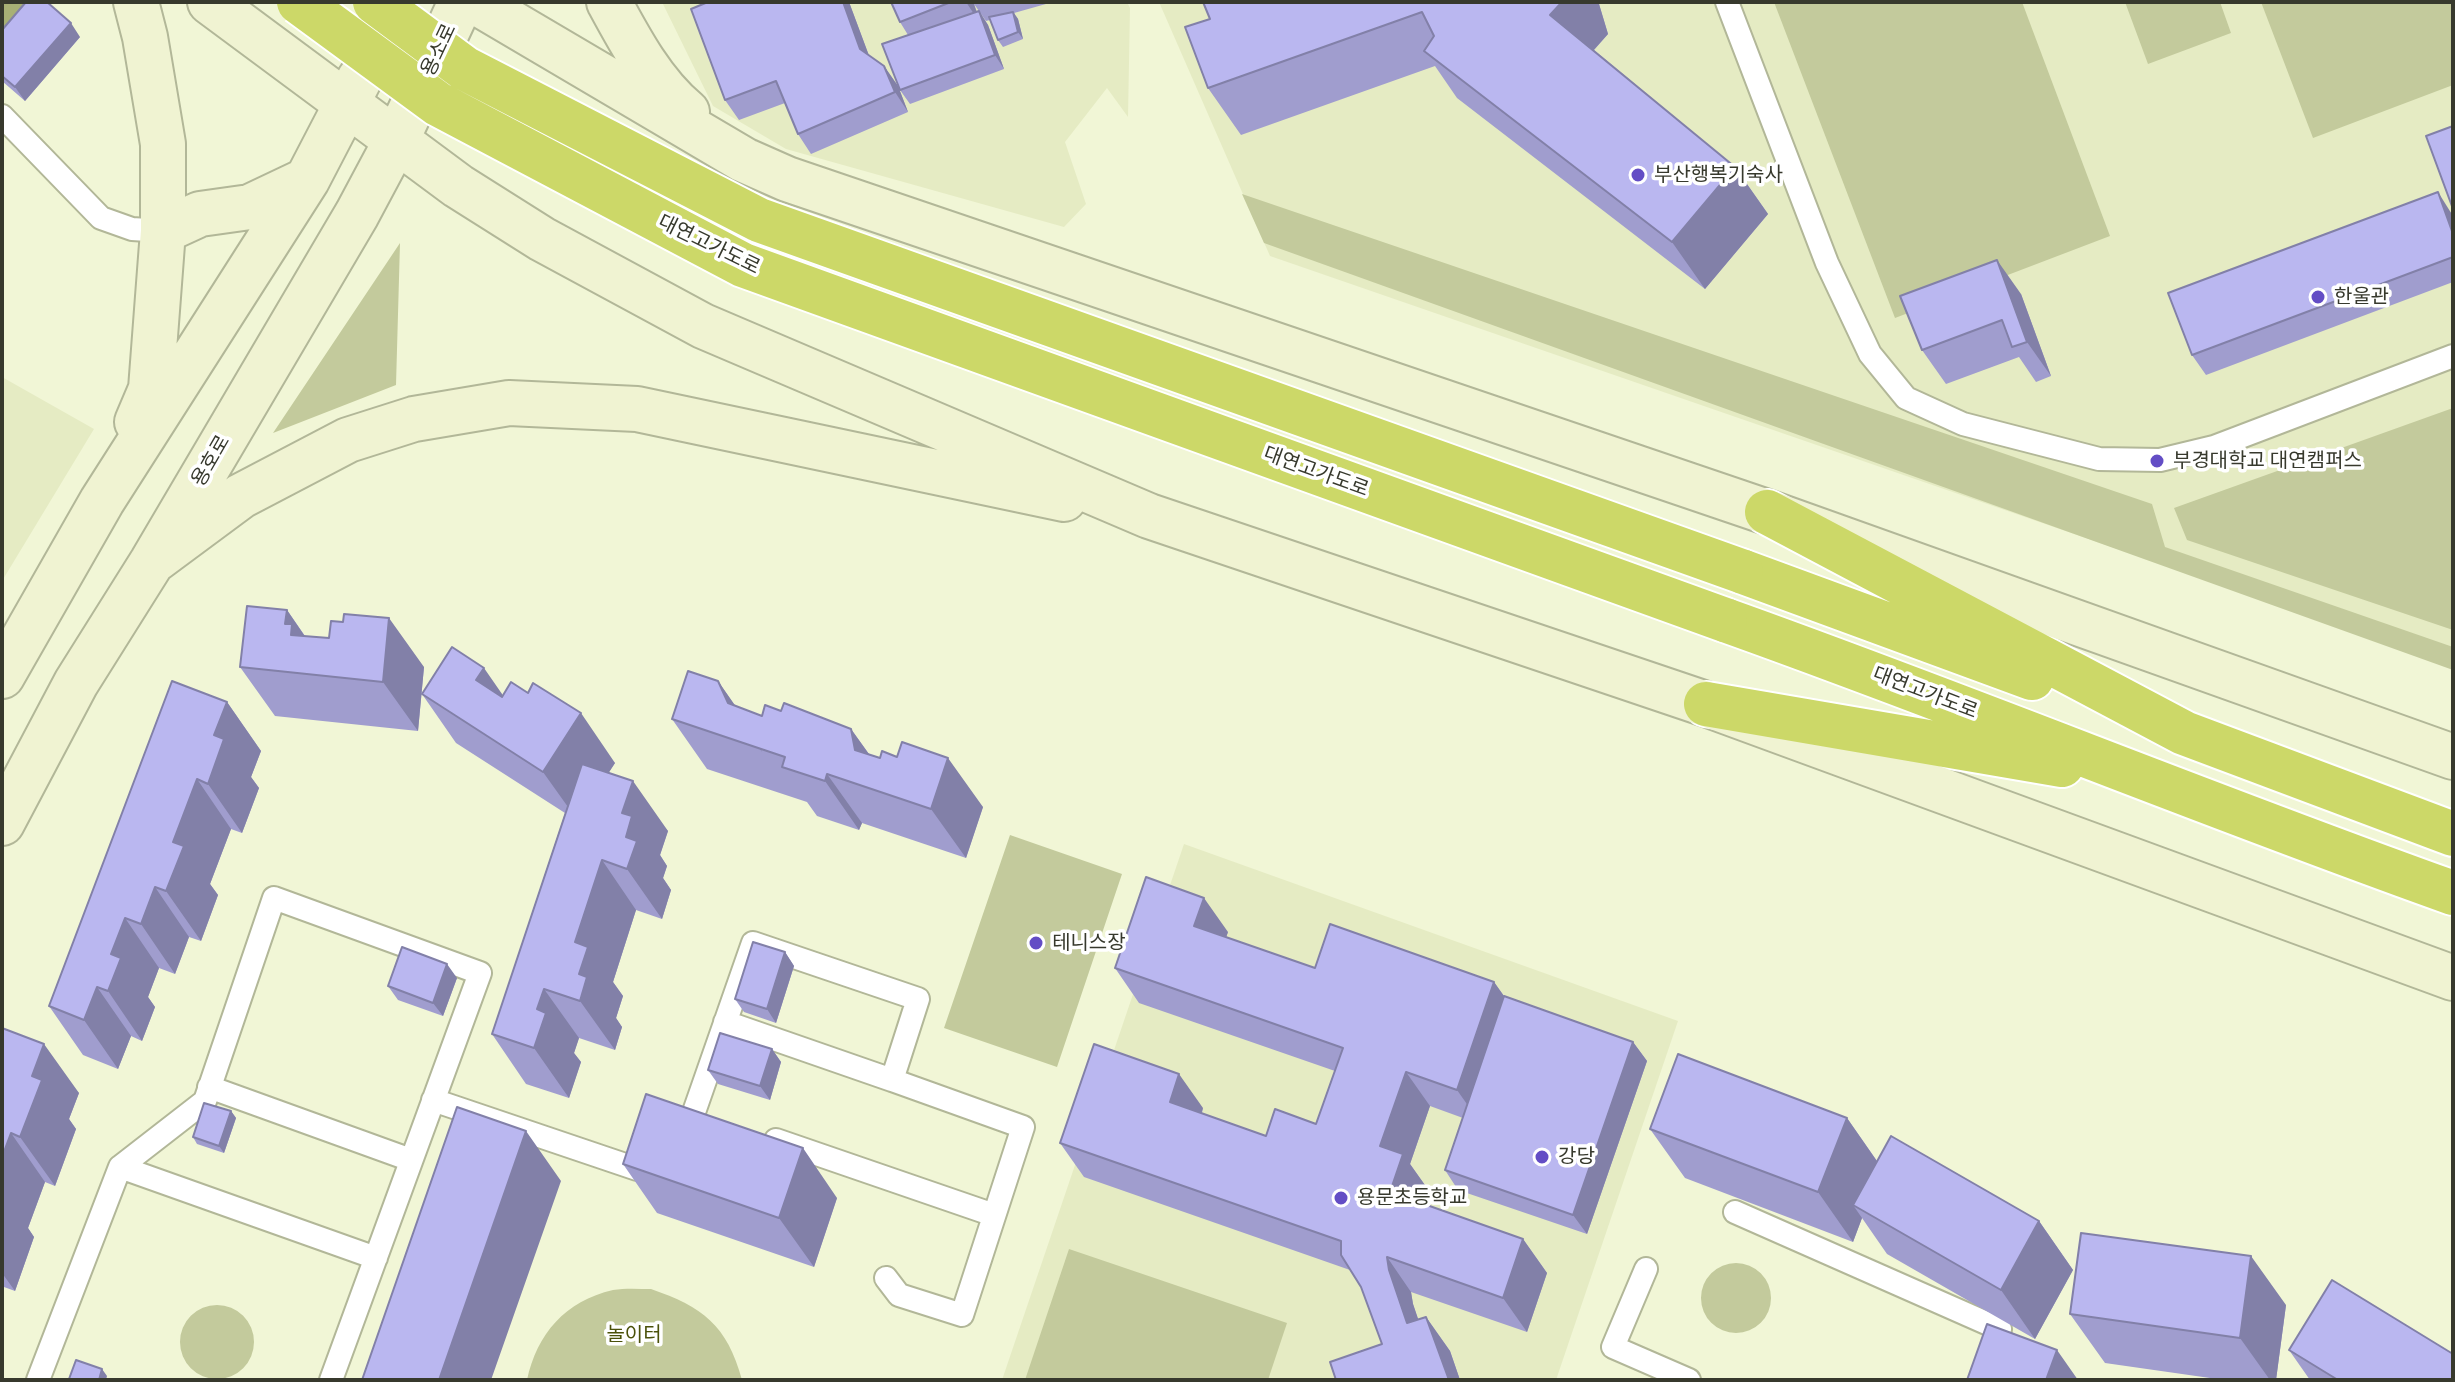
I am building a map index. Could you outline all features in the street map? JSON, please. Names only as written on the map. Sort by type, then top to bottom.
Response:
[{"type":"highway","name":"대연고가도로","points":[[299,2],[438,104],[743,265],[1901,683],[2371,864]]},
{"type":"highway","points":[[375,2],[464,68],[759,220],[1741,571],[2453,834]]},
{"type":"highway","points":[[1767,512],[2184,733]]},
{"type":"highway","points":[[1706,704],[2154,781]]},
{"type":"highway","points":[[2400,815],[2453,825]]},
{"type":"highway","points":[[2371,864],[2453,893]]},
{"type":"highway","points":[[2371,864],[2453,911]]},
{"type":"main road","points":[[102,501],[151,389],[163,231],[163,144],[136,2]]},
{"type":"main road","points":[[210,2],[458,186],[542,239],[703,326],[1149,516],[1706,704],[2453,978]]},
{"type":"main road","points":[[2,676],[102,501],[307,180],[349,103],[395,2]]},
{"type":"main road","name":"용소로","points":[[416,97],[461,2]]},
{"type":"main road","points":[[476,2],[744,160],[787,179],[1767,512],[2453,757]]},
{"type":"main road","points":[[609,2],[626,35],[669,97],[744,160]]},
{"type":"main road","name":"용호로","points":[[2,823],[76,683],[152,562],[349,228],[416,97]]},
{"type":"main road","points":[[163,231],[200,214],[250,207],[307,180]]},
{"type":"main road","points":[[152,562],[241,496],[348,440],[414,419],[509,403],[637,409],[1149,516]]},
{"type":"lane","points":[[1727,2],[1827,263],[1870,354],[1906,398],[1963,424],[2099,459],[2160,460],[2214,447],[2453,356]]},
{"type":"lane","points":[[2,116],[101,218],[132,229],[163,231]]},
{"type":"lane","points":[[38,1380],[120,1167],[205,1101],[274,898],[480,973],[331,1380]]},
{"type":"lane","points":[[433,1100],[637,1169],[702,1115],[725,1022],[753,943],[918,999],[892,1080]]},
{"type":"lane","points":[[725,1022],[1023,1127],[962,1315],[899,1295],[886,1278]]},
{"type":"lane","points":[[209,1087],[411,1160]]},
{"type":"lane","points":[[754,1133],[994,1215]]},
{"type":"lane","points":[[120,1167],[376,1258]]},
{"type":"lane","points":[[1735,1212],[2000,1329],[1984,1380]]},
{"type":"lane","points":[[1646,1269],[1613,1347],[1689,1380]]},
{"type":"shaded area","points":[[2,2],[35,2],[2,45]]},
{"type":"shaded area","points":[[662,2],[1127,2],[1130,8],[1128,117],[1107,88],[1065,142],[1086,204],[1064,227],[786,149],[713,106]]},
{"type":"shaded area","name":"부경대학교 대연캠퍼스","points":[[1159,2],[2453,2],[2453,665],[1270,256]]},
{"type":"shaded area","points":[[2,377],[94,429],[2,581]]},
{"type":"shaded area","name":"용문초등학교","points":[[1184,844],[1678,1021],[1556,1380],[1002,1380]]},
{"type":"green space","points":[[1774,2],[2022,2],[2110,236],[1895,318]]},
{"type":"green space","points":[[2125,2],[2220,2],[2231,33],[2148,64]]},
{"type":"green space","points":[[2261,2],[2453,2],[2453,85],[2313,138]]},
{"type":"green space","points":[[1242,194],[2152,504],[2165,547],[2453,647],[2453,670],[1264,243]]},
{"type":"green space","points":[[400,243],[396,385],[273,433]]},
{"type":"green space","points":[[2453,408],[2453,630],[2187,540],[2174,508]]},
{"type":"green space","name":"테니스장","points":[[1010,835],[1122,874],[1057,1067],[944,1028]]},
{"type":"green space","points":[[1069,1249],[1287,1323],[1268,1380],[1025,1380]]},
{"type":"green space","points":[[1743,1263],[1765,1278],[1771,1298],[1769,1312],[1761,1323],[1750,1331],[1729,1333],[1711,1323],[1703,1312],[1701,1291],[1711,1273],[1722,1265]]},
{"type":"green space","name":"놀이터","points":[[651,1289],[685,1303],[710,1321],[729,1345],[742,1380],[527,1380],[546,1334],[567,1311],[596,1295],[613,1290]]},
{"type":"green space","points":[[217,1305],[231,1308],[243,1316],[251,1328],[254,1342],[251,1356],[243,1368],[231,1376],[217,1379],[203,1376],[191,1368],[183,1356],[180,1342],[183,1328],[191,1316],[203,1308]]},
{"type":"building","points":[[26,2],[47,2],[71,23],[15,87],[2,76],[2,30]]},
{"type":"building","points":[[708,2],[843,2],[860,49],[884,66],[895,92],[798,134],[776,81],[725,100],[691,9]]},
{"type":"building","points":[[891,2],[951,2],[900,22]]},
{"type":"building","name":"부산행복기숙사","points":[[1203,2],[1562,2],[1550,15],[1735,167],[1672,242],[1424,51],[1434,36],[1422,12],[1208,88],[1185,27],[1210,19]]},
{"type":"building","points":[[979,11],[995,55],[900,90],[882,44]]},
{"type":"building","points":[[1013,12],[1018,32],[998,40],[989,17]]},
{"type":"building","points":[[2453,126],[2453,209],[2426,136]]},
{"type":"building","name":"한울관","points":[[2438,192],[2453,234],[2453,257],[2192,355],[2168,293]]},
{"type":"building","points":[[1997,260],[2027,342],[2012,347],[2002,320],[1922,350],[1900,296]]},
{"type":"building","points":[[247,606],[287,610],[285,624],[292,624],[291,635],[329,638],[331,621],[343,622],[344,614],[389,618],[383,682],[240,667]]},
{"type":"building","points":[[452,647],[484,668],[476,680],[502,697],[511,682],[528,693],[533,683],[581,713],[543,772],[422,694]]},
{"type":"building","points":[[688,671],[718,681],[728,703],[762,716],[765,705],[781,711],[784,703],[851,729],[855,750],[880,758],[882,751],[897,757],[902,742],[948,758],[931,809],[827,774],[825,781],[782,767],[785,757],[672,719]]},
{"type":"building","points":[[172,681],[227,702],[214,735],[224,739],[208,784],[197,779],[173,842],[184,846],[166,891],[155,887],[141,924],[125,918],[111,954],[121,958],[108,991],[97,987],[84,1020],[49,1006]]},
{"type":"building","points":[[582,764],[633,781],[622,813],[632,816],[626,837],[637,841],[627,869],[602,860],[575,942],[588,947],[579,974],[587,977],[580,1001],[544,989],[537,1009],[546,1013],[534,1048],[492,1034]]},
{"type":"building","points":[[1146,877],[1204,898],[1194,926],[1315,968],[1330,924],[1494,982],[1457,1090],[1406,1072],[1380,1146],[1403,1154],[1390,1192],[1523,1239],[1503,1298],[1387,1257],[1407,1323],[1426,1317],[1449,1380],[1336,1380],[1330,1362],[1382,1344],[1361,1287],[1341,1255],[1341,1241],[1060,1143],[1094,1044],[1179,1074],[1170,1102],[1266,1136],[1275,1109],[1316,1124],[1343,1048],[1115,968]]},
{"type":"building","points":[[753,942],[785,952],[767,1009],[735,999]]},
{"type":"building","points":[[402,947],[447,964],[433,1003],[388,986]]},
{"type":"building","name":"강당","points":[[1504,996],[1633,1042],[1573,1215],[1445,1170]]},
{"type":"building","points":[[2,1028],[44,1044],[32,1076],[42,1080],[20,1137],[11,1133],[2,1157]]},
{"type":"building","points":[[720,1033],[772,1049],[760,1086],[708,1070]]},
{"type":"building","points":[[1678,1054],[1847,1118],[1818,1192],[1650,1129]]},
{"type":"building","points":[[646,1094],[803,1148],[779,1218],[623,1164]]},
{"type":"building","points":[[204,1103],[231,1111],[219,1146],[193,1137]]},
{"type":"building","points":[[457,1107],[526,1131],[439,1380],[362,1380]]},
{"type":"building","points":[[1891,1136],[2039,1221],[2001,1290],[1853,1205]]},
{"type":"building","points":[[2081,1233],[2251,1256],[2240,1338],[2070,1314]]},
{"type":"building","points":[[2332,1280],[2453,1354],[2453,1380],[2338,1380],[2289,1350]]},
{"type":"building","points":[[1987,1324],[2057,1350],[2046,1380],[1967,1380]]},
{"type":"building","points":[[76,1360],[102,1369],[99,1380],[69,1379]]},
{"type":"place","name":"부산행복기숙사","points":[[1638,175]]},
{"type":"place","name":"한울관","points":[[2318,297]]},
{"type":"place","name":"부경대학교 대연캠퍼스","points":[[2157,461]]},
{"type":"place","name":"테니스장","points":[[1036,943]]},
{"type":"place","name":"강당","points":[[1542,1157]]},
{"type":"place","name":"용문초등학교","points":[[1341,1198]]}]
